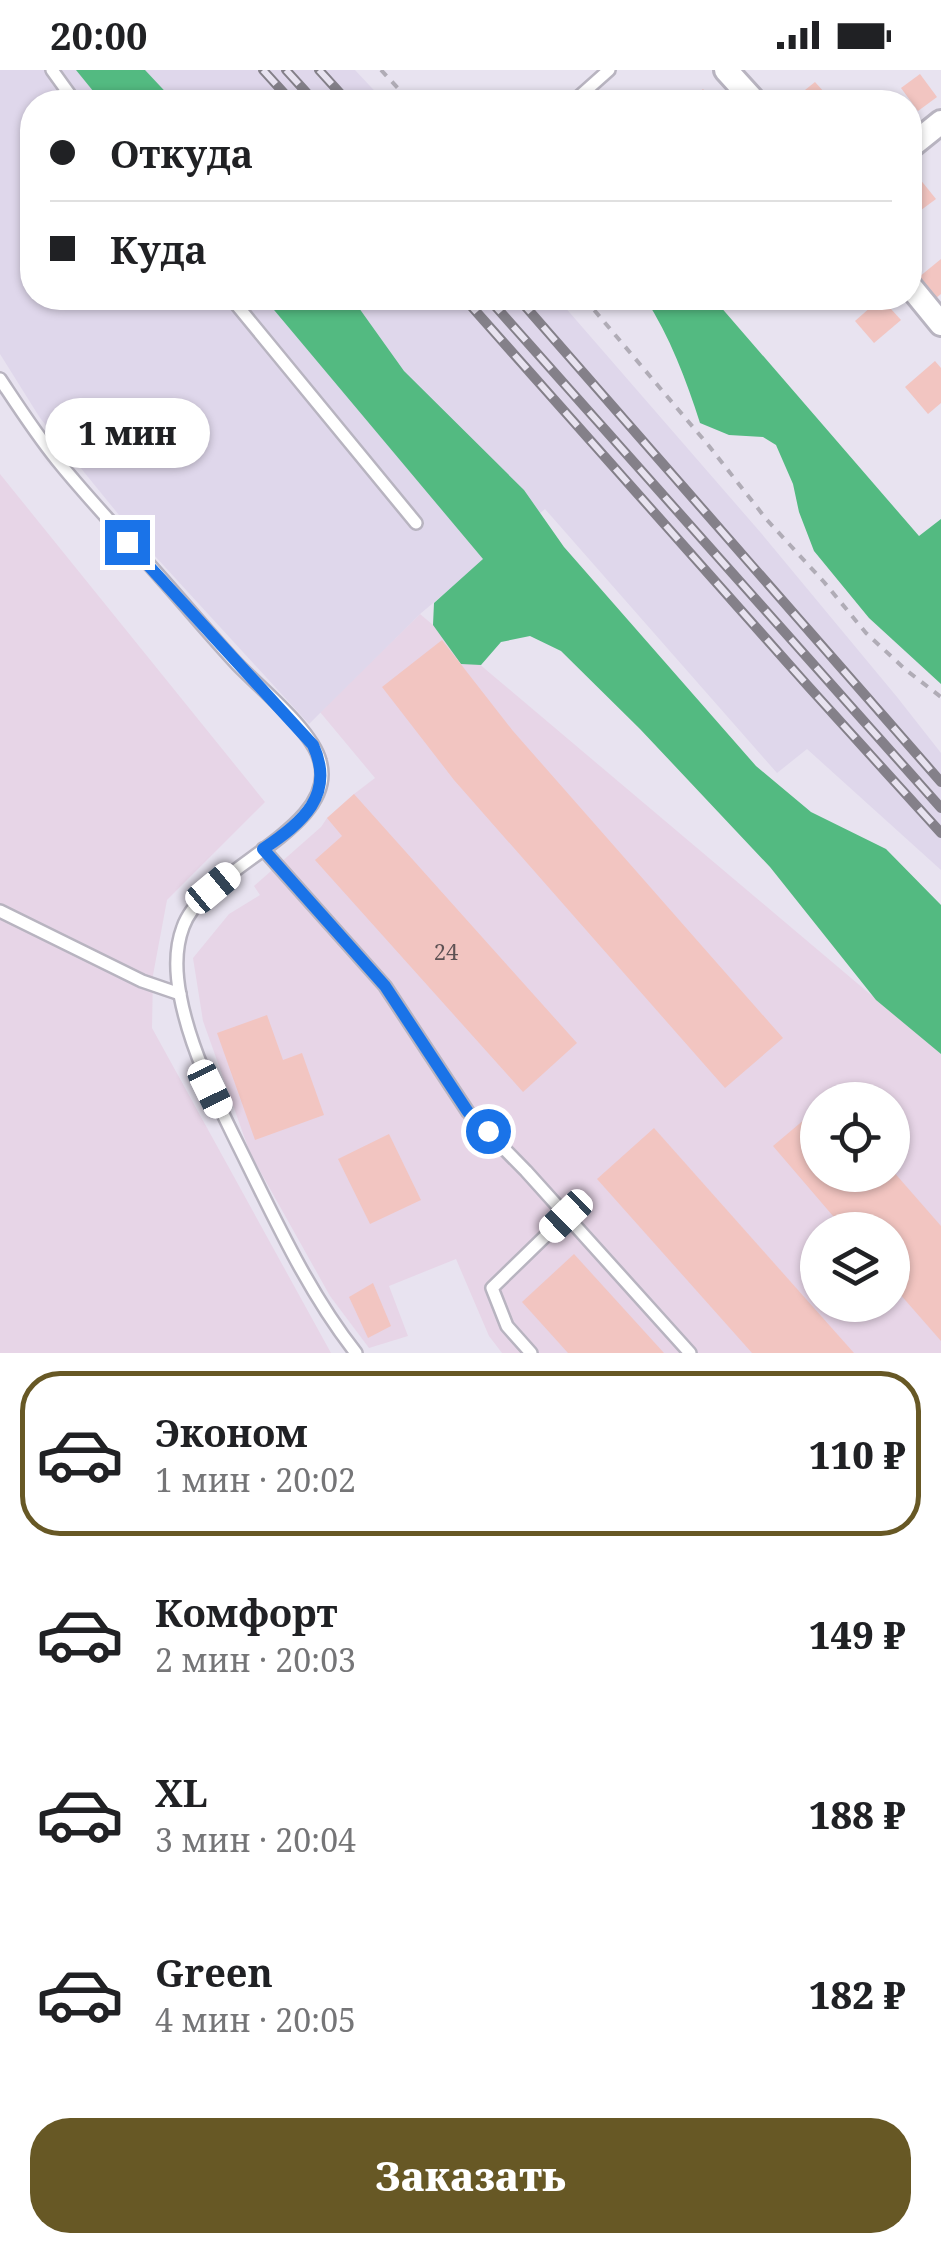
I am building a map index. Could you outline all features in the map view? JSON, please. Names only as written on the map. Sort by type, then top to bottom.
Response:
[{"type":"street","points":[[726,70],[744,90]]},
{"type":"street","points":[[922,301],[941,324]]},
{"type":"lane","points":[[587,90],[608,70]]},
{"type":"lane","points":[[241,310],[416,523]]},
{"type":"lane","points":[[0,379],[56,459],[294,722],[313,745],[320,761],[322,780],[318,798],[286,834],[213,888],[197,905],[183,925],[177,952],[180,994],[210,1089],[307,1277],[356,1353]]},
{"type":"lane","points":[[263,849],[385,986],[468,1112],[690,1353]]},
{"type":"lane","points":[[0,912],[142,981],[180,994]]},
{"type":"lane","points":[[531,1353],[507,1326],[492,1288],[566,1216]]},
{"type":"path","points":[[381,70],[400,90]]},
{"type":"path","points":[[594,310],[866,633],[941,697]]},
{"type":"shaded area","points":[[0,70],[355,70],[374,90],[20,90],[20,310],[567,310],[761,533],[941,753],[941,870],[807,749],[777,773],[545,509],[420,614],[309,724],[132,531],[40,418],[0,354]]},
{"type":"shaded area","points":[[0,474],[265,802],[167,900],[153,975],[152,1028],[331,1353],[0,1353]]},
{"type":"shaded area","points":[[420,614],[941,1054],[941,1353],[502,1353],[489,1336],[456,1259],[389,1286],[408,1336],[369,1348],[330,1296],[250,1153],[203,1021],[193,958],[229,914],[260,895],[254,886],[375,778],[320,712]]},
{"type":"green space","points":[[76,70],[145,70],[164,90],[92,90]]},
{"type":"green space","points":[[274,310],[360,310],[404,371],[524,490],[564,547],[756,766],[811,812],[886,849],[941,905],[941,1054],[876,1000],[770,867],[561,651],[530,636],[501,642],[481,665],[461,664],[433,625],[434,603],[483,559]]},
{"type":"green space","points":[[652,310],[723,310],[919,536],[941,519],[941,684],[869,618],[814,551],[776,445],[763,437],[729,435],[700,423]]},
{"type":"building","points":[[920,74],[937,97],[922,108],[922,90],[901,88]]},
{"type":"building","points":[[815,82],[822,90],[805,90]]},
{"type":"building","points":[[922,182],[936,199],[922,209]]},
{"type":"building","points":[[941,259],[941,294],[936,298],[922,281],[922,275]]},
{"type":"building","points":[[867,310],[892,310],[901,320],[874,343],[855,321]]},
{"type":"building","points":[[935,361],[941,368],[941,403],[928,414],[905,387]]},
{"type":"building","points":[[442,640],[513,731],[783,1038],[725,1088],[454,780],[382,687]]},
{"type":"building","points":[[354,794],[577,1043],[523,1092],[315,860],[342,836],[327,818]]},
{"type":"building","points":[[267,1015],[283,1060],[302,1053],[324,1115],[255,1140],[217,1033]]},
{"type":"building","points":[[800,1123],[800,1178],[773,1146]]},
{"type":"building","points":[[654,1128],[800,1292],[800,1322],[826,1322],[854,1353],[752,1353],[597,1179]]},
{"type":"building","points":[[389,1134],[421,1200],[370,1224],[338,1159]]},
{"type":"building","points":[[910,1191],[941,1226],[941,1341],[910,1306],[910,1212],[830,1212],[812,1192]]},
{"type":"building","points":[[574,1254],[664,1353],[568,1353],[522,1302]]},
{"type":"building","points":[[373,1283],[391,1326],[368,1338],[349,1297]]},
{"type":"railway","points":[[263,70],[281,90]]},
{"type":"railway","points":[[286,70],[304,90]]},
{"type":"railway","points":[[319,70],[337,90]]},
{"type":"railway","points":[[475,310],[941,833]]},
{"type":"railway","points":[[499,310],[941,808]]},
{"type":"railway","points":[[528,310],[941,782]]},
{"type":"route","points":[[127,542],[313,745],[322,780],[318,798],[286,834],[263,849],[385,986],[468,1112],[488,1131]]}]
